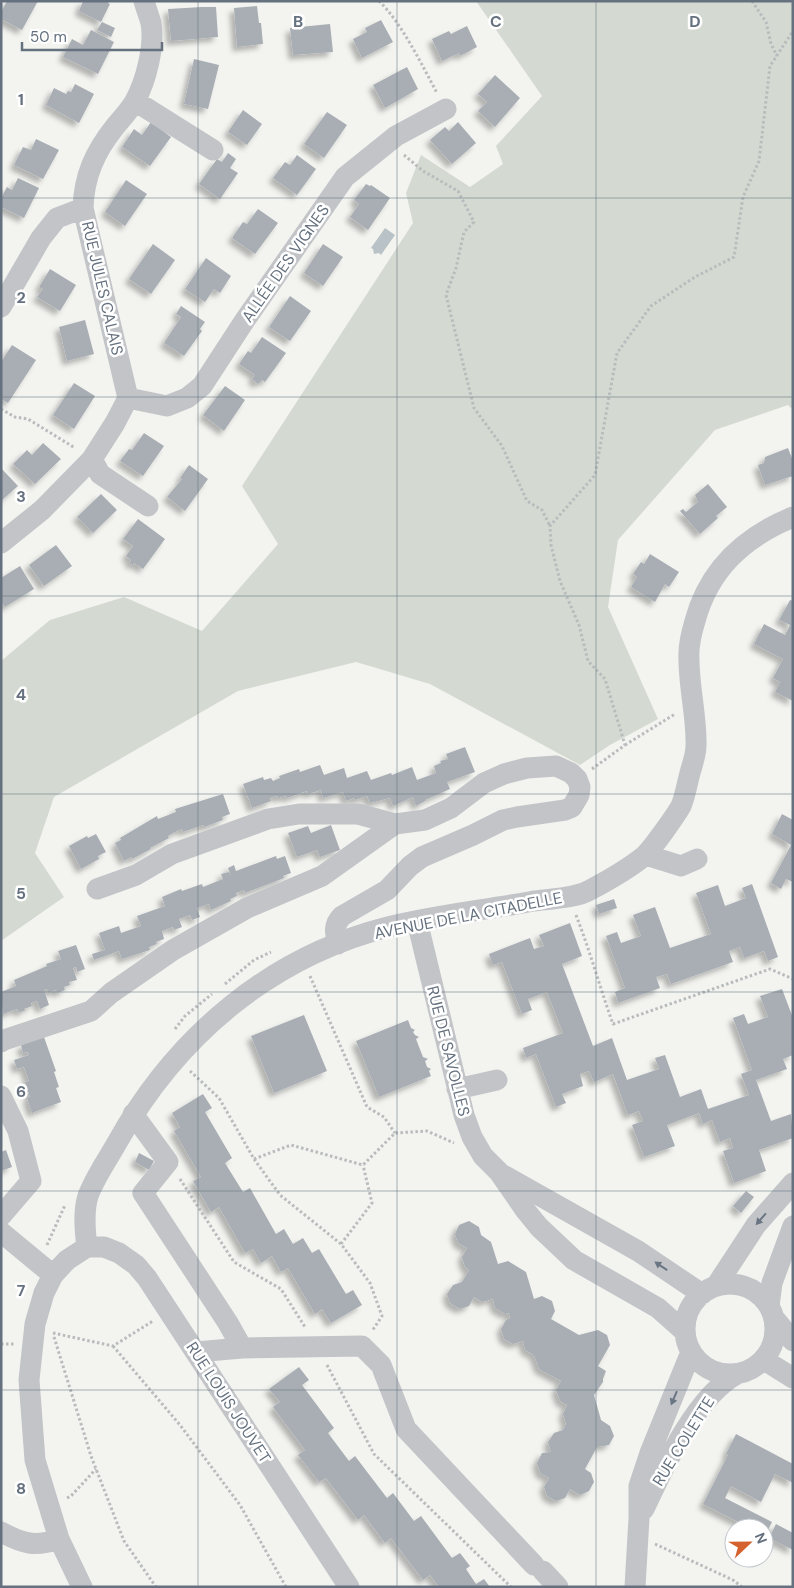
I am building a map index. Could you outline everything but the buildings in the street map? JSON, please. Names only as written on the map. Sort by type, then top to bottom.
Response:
[{"type":"street","name":"RUE JULES CALAIS","points":[[128,398],[83,208],[83,194],[89,168],[108,136],[135,101],[144,79],[151,51],[151,24],[144,1]]},
{"type":"street","points":[[135,101],[213,150]]},
{"type":"street","name":"ALLÉE DES VIGNES","points":[[128,398],[167,406],[187,398],[202,386],[245,320],[345,176],[396,136],[446,108]]},
{"type":"street","points":[[1,307],[41,238],[57,218],[83,208]]},
{"type":"street","points":[[1,543],[42,510],[92,459],[116,423],[128,398]]},
{"type":"street","points":[[92,459],[100,474],[148,506]]},
{"type":"street","name":"AVENUE DE LA CITADELLE","points":[[87,1247],[85,1212],[87,1199],[133,1114],[153,1085],[202,1030],[232,1005],[277,973],[338,944],[388,927],[587,892],[646,855],[681,806],[696,747],[689,652],[694,626],[705,593],[722,566],[744,545],[769,528],[793,517]]},
{"type":"street","points":[[97,889],[136,875],[172,854],[268,819],[299,814],[358,814],[395,824],[425,820],[438,815],[484,783],[516,771],[540,766],[556,766],[571,773],[577,779],[580,795],[572,807],[503,820],[416,861],[387,890],[338,920],[335,928],[338,944]]},
{"type":"street","points":[[2,1041],[91,1011],[111,992],[172,950],[247,908],[322,876],[395,824]]},
{"type":"street","points":[[646,855],[681,866],[697,859]]},
{"type":"street","name":"RUE DE SAVOLLES","points":[[417,921],[464,1115],[472,1137],[483,1156],[499,1172],[539,1227],[574,1260],[658,1308],[688,1342]]},
{"type":"street","points":[[457,1089],[497,1080]]},
{"type":"street","points":[[1,1096],[18,1131],[31,1181],[1,1216]]},
{"type":"street","points":[[133,1114],[168,1162],[143,1193],[228,1323],[242,1348]]},
{"type":"street","name":"RUE DE SAVOLLES","points":[[499,1172],[709,1290]]},
{"type":"street","points":[[709,1290],[756,1225],[793,1183]]},
{"type":"street","points":[[793,1226],[772,1283],[772,1312],[776,1331],[772,1347],[764,1360],[752,1369],[737,1374],[723,1374],[711,1370],[700,1362],[688,1342],[685,1321],[689,1309],[695,1300],[709,1290],[731,1283],[746,1286],[760,1294],[772,1312],[793,1341]]},
{"type":"street","points":[[1,1232],[52,1275]]},
{"type":"street","points":[[82,1587],[59,1540],[35,1460],[29,1380],[35,1324],[44,1293],[52,1275],[67,1260],[87,1247]]},
{"type":"street","name":"RUE LOUIS JOUVET","points":[[87,1247],[104,1247],[119,1253],[136,1265],[169,1310],[349,1587]]},
{"type":"street","name":"RUE COLETTE","points":[[635,1587],[640,1486],[650,1453],[678,1388],[688,1342]]},
{"type":"street","points":[[196,1352],[242,1348],[362,1346],[381,1365],[406,1429],[558,1587]]},
{"type":"street","points":[[764,1360],[793,1378]]},
{"type":"street","name":"RUE COLETTE","points":[[639,1518],[656,1482],[704,1402],[721,1384],[737,1374]]},
{"type":"street","points":[[1,1532],[30,1544],[42,1545],[59,1540]]},
{"type":"path","points":[[379,1],[387,9],[446,108]]},
{"type":"path","points":[[752,1],[766,22],[771,44],[777,56]]},
{"type":"path","points":[[550,526],[595,474],[617,352],[651,306],[695,277],[734,258],[743,197],[759,161],[770,66],[793,31]]},
{"type":"path","points":[[382,148],[458,191],[474,222],[464,232],[456,268],[446,295],[474,408],[502,446],[527,501],[542,510],[550,526],[551,545],[560,581],[579,625],[588,661],[605,679],[625,745]]},
{"type":"path","points":[[1,409],[15,417],[28,419],[92,459]]},
{"type":"path","points":[[577,779],[625,745],[692,704]]},
{"type":"path","points":[[569,896],[588,946],[594,970],[613,1024],[770,968],[793,979]]},
{"type":"path","points":[[302,960],[367,1107],[384,1116],[395,1133]]},
{"type":"path","points":[[176,1057],[219,1098],[254,1160],[280,1195],[341,1244],[370,1283],[382,1316],[362,1346]]},
{"type":"path","points":[[363,1165],[395,1133],[428,1131],[453,1144],[472,1137]]},
{"type":"path","points":[[254,1160],[291,1145],[363,1165]]},
{"type":"path","points":[[168,1162],[234,1262],[282,1289],[317,1346],[374,1454],[511,1587]]},
{"type":"path","points":[[341,1244],[372,1203],[363,1165]]},
{"type":"path","points":[[113,1346],[169,1310]]},
{"type":"path","points":[[156,1587],[124,1541],[91,1456],[52,1332],[113,1346],[180,1425],[240,1505],[286,1587]]},
{"type":"path","points":[[638,1539],[659,1545],[733,1580],[742,1587]]},
{"type":"shaded area","points":[[476,1],[793,1],[793,410],[788,405],[715,430],[618,540],[608,607],[658,719],[610,745],[580,765],[430,684],[356,662],[238,691],[54,797],[35,853],[64,897],[1,941],[1,661],[50,620],[124,597],[202,631],[278,544],[242,486],[413,223],[406,193],[421,155],[470,187],[503,164],[496,146],[542,96]]},
{"type":"shaded area","points":[[385,228],[395,235],[381,255],[379,253],[374,254],[371,248]]}]
